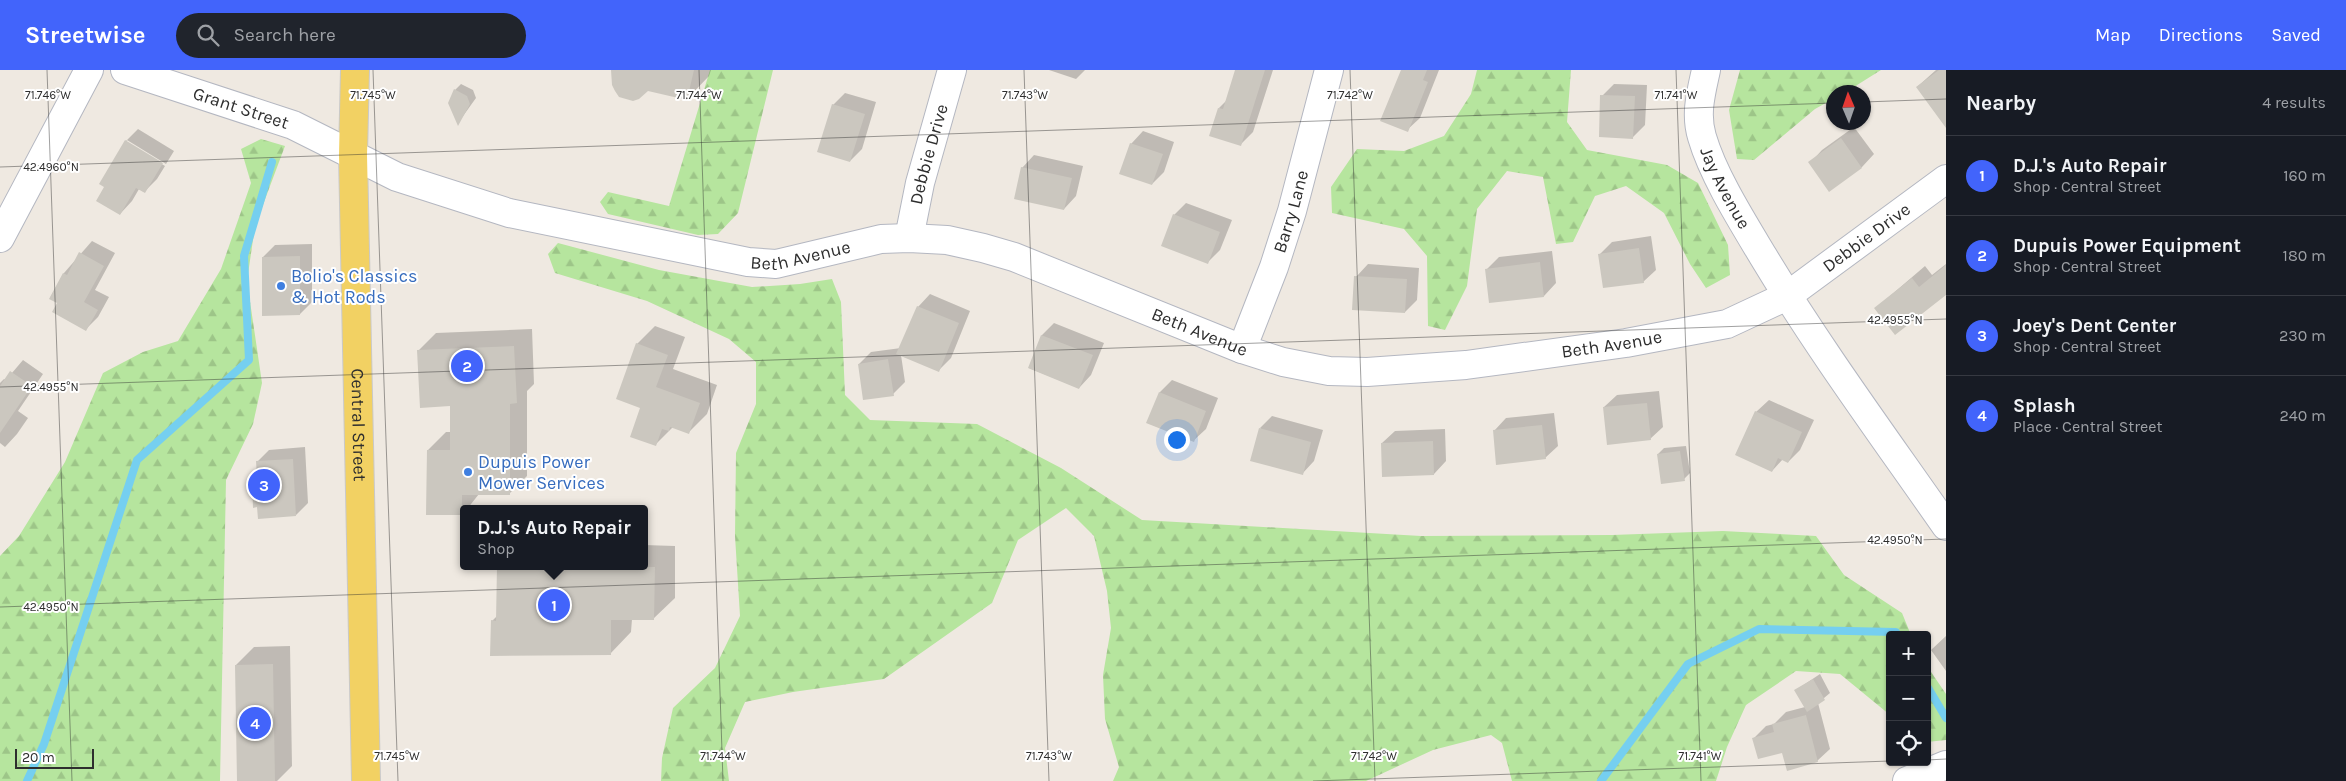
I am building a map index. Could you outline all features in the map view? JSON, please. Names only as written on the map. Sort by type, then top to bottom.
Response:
[{"type":"main road","name":"Central Street","points":[[356,70],[353,155],[366,781]]},
{"type":"street","points":[[0,238],[89,70]]},
{"type":"street","name":"Grant Street","points":[[125,70],[293,125],[353,155]]},
{"type":"street","name":"Debbie Drive","points":[[909,238],[920,183],[952,70]]},
{"type":"street","name":"Barry Lane","points":[[1242,349],[1274,266],[1292,211],[1330,70]]},
{"type":"street","name":"Jay Avenue","points":[[1706,70],[1699,102],[1702,138],[1745,226],[1787,296]]},
{"type":"street","name":"Beth Avenue","points":[[353,155],[398,177],[509,213],[748,262],[776,264],[881,239],[947,240],[1014,257],[1242,349],[1283,362],[1329,371],[1370,372],[1482,363],[1634,342],[1727,324],[1787,296]]},
{"type":"street","name":"Debbie Drive","points":[[1787,296],[1946,179]]},
{"type":"street","points":[[1787,296],[1946,526]]},
{"type":"street","points":[[1907,781],[1946,765]]},
{"type":"green space","points":[[710,70],[773,70],[738,213],[718,234],[698,235],[608,214],[600,202],[608,192],[669,206]]},
{"type":"green space","points":[[1477,70],[1571,70],[1567,122],[1587,150],[1667,165],[1698,183],[1728,245],[1730,275],[1706,288],[1690,264],[1664,213],[1626,186],[1595,196],[1573,242],[1556,244],[1543,177],[1507,171],[1477,209],[1467,286],[1445,330],[1428,326],[1427,256],[1404,229],[1332,213],[1331,187],[1357,149],[1404,151],[1444,136],[1471,94]]},
{"type":"green space","points":[[1740,70],[1881,70],[1857,85],[1826,85],[1826,103],[1815,109],[1754,160],[1737,159],[1729,110]]},
{"type":"green space","points":[[261,139],[285,146],[255,226],[247,281],[262,383],[253,424],[226,480],[220,781],[0,781],[0,556],[19,536],[65,462],[103,373],[143,352],[178,341],[221,269],[251,183],[241,149]]},
{"type":"green space","points":[[558,243],[659,270],[752,287],[800,284],[832,279],[841,302],[845,395],[870,420],[977,424],[1061,468],[1142,520],[1421,536],[1612,535],[1723,531],[1816,536],[1844,575],[1902,613],[1909,631],[1886,631],[1886,712],[1840,674],[1796,671],[1746,705],[1727,747],[1716,781],[1512,781],[1502,743],[1491,735],[1433,750],[1366,781],[1113,781],[1119,767],[1105,719],[1103,675],[1111,628],[1107,591],[1094,536],[1066,508],[1018,540],[992,603],[884,679],[793,692],[745,702],[725,748],[729,781],[661,781],[662,758],[673,708],[715,668],[740,616],[735,536],[736,453],[756,404],[756,362],[729,339],[647,301],[555,273],[548,254]]},
{"type":"green space","points":[[1931,672],[1946,694],[1946,740],[1931,742]]},
{"type":"building","points":[[611,70],[694,70],[687,100],[648,91],[639,99],[633,101],[619,97],[612,85]]},
{"type":"building","points":[[1235,70],[1265,70],[1241,146],[1209,136],[1218,108],[1223,109]]},
{"type":"building","points":[[1401,70],[1427,70],[1423,80],[1428,82],[1408,132],[1380,121]]},
{"type":"building","points":[[1939,70],[1946,70],[1946,128],[1916,87]]},
{"type":"building","points":[[454,89],[467,96],[470,104],[458,126],[448,103]]},
{"type":"building","points":[[1600,95],[1635,96],[1633,139],[1599,137]]},
{"type":"building","points":[[832,104],[865,114],[850,162],[817,152]]},
{"type":"building","points":[[1841,138],[1862,168],[1829,192],[1808,162]]},
{"type":"building","points":[[125,140],[163,163],[145,193],[136,188],[120,215],[96,201],[104,187],[99,184]]},
{"type":"building","points":[[1130,143],[1163,154],[1152,185],[1119,174]]},
{"type":"building","points":[[1021,167],[1072,178],[1064,210],[1014,199]]},
{"type":"building","points":[[1173,214],[1220,232],[1208,264],[1161,246]]},
{"type":"building","points":[[1639,248],[1644,283],[1603,288],[1598,254]]},
{"type":"building","points":[[79,252],[104,266],[84,302],[98,310],[86,331],[52,312],[57,303],[49,299],[63,273],[67,275]]},
{"type":"building","name":"Bolio's Classics & Hot Rods","points":[[300,256],[300,315],[262,316],[262,257]]},
{"type":"building","points":[[1540,262],[1544,297],[1489,303],[1485,269]]},
{"type":"building","points":[[1946,265],[1946,295],[1895,335],[1874,308],[1912,278],[1919,287]]},
{"type":"building","points":[[1354,276],[1407,279],[1405,313],[1352,310]]},
{"type":"building","points":[[917,306],[959,323],[939,372],[896,354]]},
{"type":"building","points":[[1041,335],[1093,355],[1079,389],[1028,368]]},
{"type":"building","points":[[636,343],[668,355],[656,387],[700,403],[689,434],[670,427],[669,431],[662,429],[656,446],[630,437],[640,408],[616,399]]},
{"type":"building","points":[[514,346],[517,403],[510,404],[510,495],[462,495],[460,515],[426,515],[427,450],[450,450],[450,406],[420,408],[417,350]]},
{"type":"building","points":[[888,359],[894,396],[863,400],[858,364]]},
{"type":"building","points":[[10,371],[32,386],[0,433],[0,386]]},
{"type":"building","points":[[1159,392],[1206,411],[1194,442],[1146,423]]},
{"type":"building","points":[[1647,403],[1651,440],[1607,445],[1603,407]]},
{"type":"building","points":[[1755,411],[1802,432],[1788,463],[1778,458],[1772,472],[1735,455]]},
{"type":"building","points":[[1542,425],[1546,459],[1496,465],[1493,430]]},
{"type":"building","points":[[1259,428],[1311,442],[1303,475],[1250,461]]},
{"type":"building","points":[[1433,441],[1434,475],[1382,477],[1381,443]]},
{"type":"building","points":[[1680,451],[1685,481],[1661,484],[1657,454]]},
{"type":"building","points":[[293,459],[296,516],[258,519],[257,507],[253,508],[252,477],[257,477],[256,461]]},
{"type":"building","points":[[648,567],[655,567],[654,620],[611,620],[611,655],[490,656],[491,620],[496,621],[497,570],[648,570]]},
{"type":"building","points":[[273,664],[275,781],[237,781],[235,665]]},
{"type":"building","points":[[1813,679],[1825,700],[1807,712],[1794,690]]},
{"type":"building","points":[[1806,715],[1818,762],[1787,771],[1782,753],[1758,759],[1752,738],[1774,732],[1772,724]]},
{"type":"waterway","points":[[27,781],[44,744],[137,460],[249,360],[244,256],[272,162]]},
{"type":"waterway","points":[[1601,781],[1688,664],[1759,629],[1886,632]]},
{"type":"waterway","points":[[1931,693],[1946,718]]},
{"type":"place","name":"Bolio's Classics & Hot Rods","points":[[281,286]]},
{"type":"place","name":"Dupuis Power Equipment","points":[[467,366]]},
{"type":"place","name":"Dupuis Power Mower Services","points":[[468,472]]},
{"type":"place","name":"Joey's Dent Center","points":[[264,485]]},
{"type":"place","name":"D.J.'s Auto Repair","points":[[554,605]]},
{"type":"place","name":"Splash","points":[[255,723]]}]
